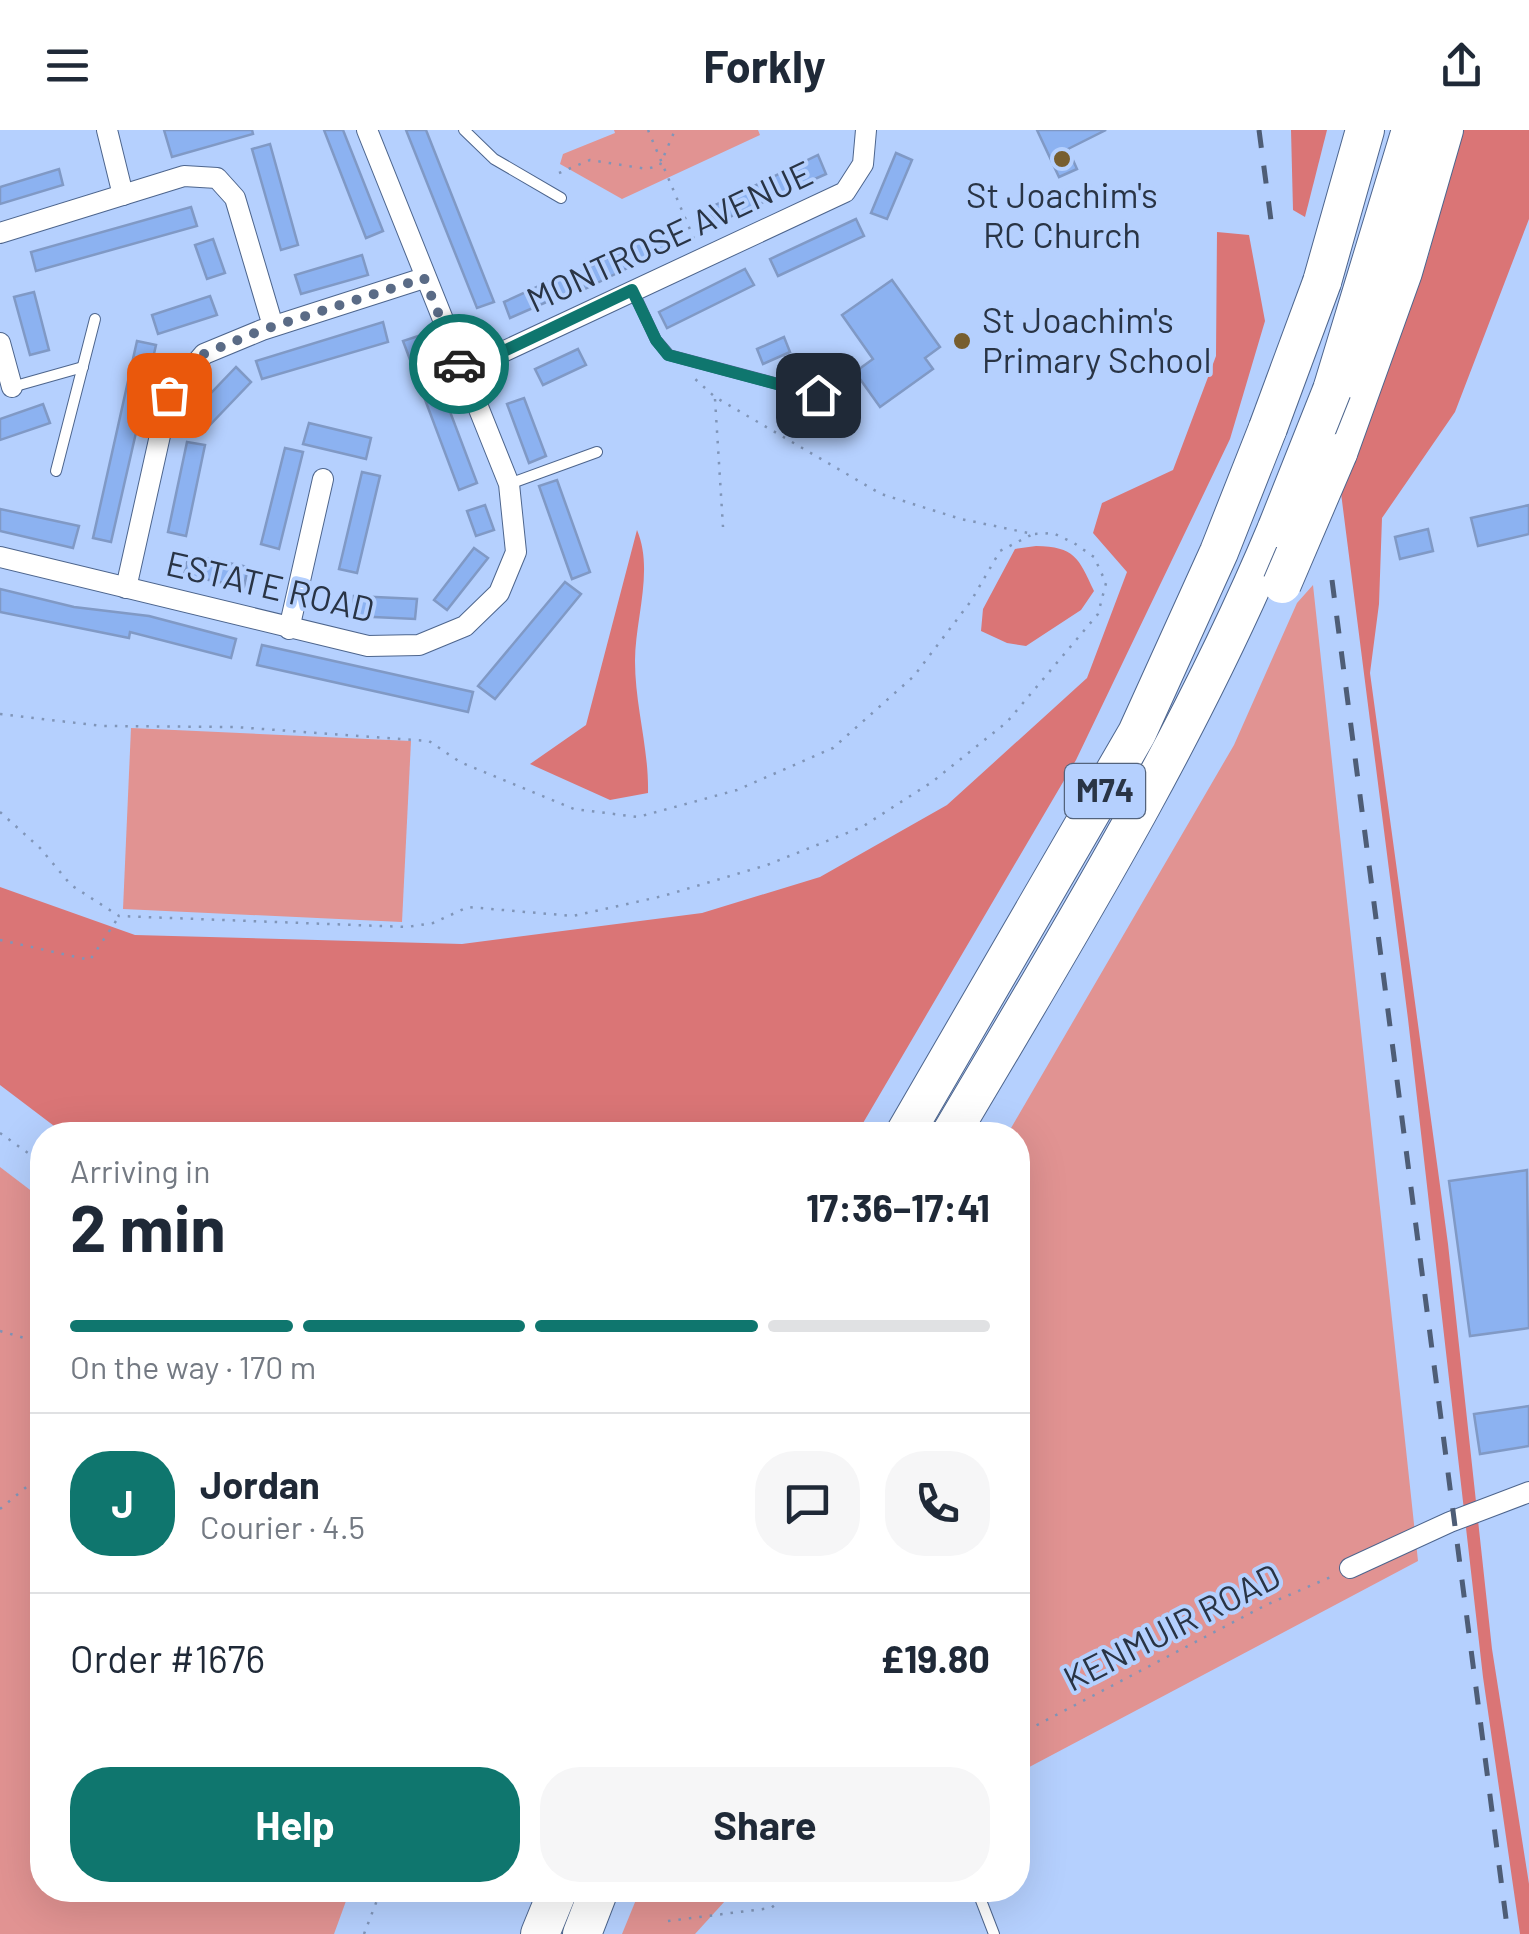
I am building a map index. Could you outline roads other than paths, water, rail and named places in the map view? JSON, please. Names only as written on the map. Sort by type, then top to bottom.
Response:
[{"type":"highway","name":"M74","points":[[912,1122],[1137,733],[1219,552],[1268,428],[1327,268],[1361,130]]},
{"type":"highway","name":"M74","points":[[958,1122],[1172,752],[1335,421],[1411,130]]},
{"type":"highway","points":[[977,1122],[1152,833],[1282,584],[1419,182],[1432,130]]},
{"type":"highway","points":[[1335,421],[1404,272],[1444,130]]},
{"type":"highway","points":[[540,1934],[553,1902]]},
{"type":"highway","points":[[582,1934],[594,1902]]},
{"type":"street","points":[[107,130],[123,195]]},
{"type":"street","name":"ESTATE ROAD","points":[[0,557],[289,630],[368,646],[419,645],[465,626],[499,593],[516,552],[509,484],[367,130]]},
{"type":"street","name":"MONTROSE AVENUE","points":[[462,371],[845,192],[864,164],[866,130]]},
{"type":"street","points":[[0,233],[184,176],[217,178],[235,198],[272,326]]},
{"type":"street","points":[[126,588],[169,395],[204,354],[272,326],[424,278]]},
{"type":"street","points":[[0,343],[12,387]]},
{"type":"street","points":[[289,630],[323,478]]},
{"type":"street","points":[[1350,1568],[1450,1522],[1529,1492]]},
{"type":"lane","points":[[464,130],[494,159],[560,198]]},
{"type":"lane","points":[[632,290],[656,340],[668,355],[818,395]]},
{"type":"lane","points":[[56,471],[95,319]]},
{"type":"lane","points":[[12,387],[83,366]]},
{"type":"lane","points":[[509,484],[597,452]]},
{"type":"lane","points":[[982,1902],[994,1934]]},
{"type":"railway","points":[[1259,130],[1272,228]]},
{"type":"railway","points":[[1332,580],[1508,1934]]},
{"type":"place","name":"St Joachim's RC Church","points":[[1062,159]]},
{"type":"place","name":"St Joachim's Primary School","points":[[962,341]]}]
